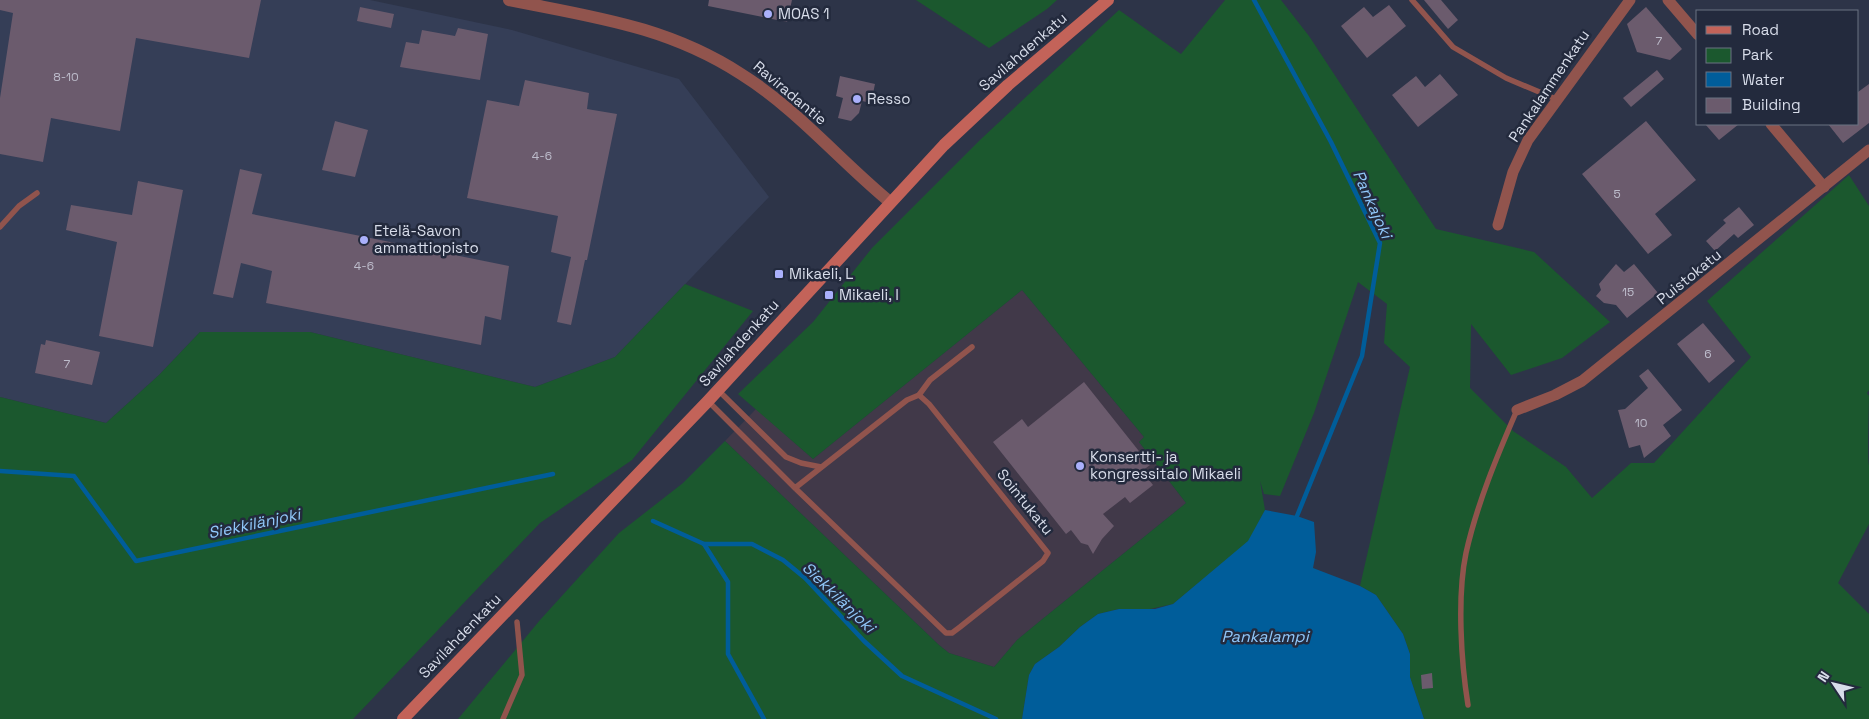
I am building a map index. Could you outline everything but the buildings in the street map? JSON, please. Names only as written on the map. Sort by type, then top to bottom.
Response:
[{"type":"main road","name":"Savilahdenkatu","points":[[403,719],[708,401],[944,145],[1008,85],[1108,0]]},
{"type":"street","name":"Raviradantie","points":[[509,0],[640,27],[704,52],[742,74],[779,101],[890,202]]},
{"type":"street","name":"Pankalammenkatu","points":[[1498,225],[1513,172],[1528,140],[1556,99],[1630,0]]},
{"type":"street","points":[[1668,0],[1696,33]]},
{"type":"street","points":[[1772,125],[1824,187]]},
{"type":"street","name":"Puistokatu","points":[[1517,410],[1555,395],[1582,381],[1869,150]]},
{"type":"lane","points":[[1412,0],[1453,47],[1506,78],[1556,99]]},
{"type":"lane","points":[[0,227],[19,206],[37,193]]},
{"type":"lane","points":[[795,488],[907,400],[918,395],[930,380],[972,347]]},
{"type":"lane","points":[[718,390],[786,457],[801,463],[821,467]]},
{"type":"lane","name":"Sointukatu","points":[[708,401],[941,630],[952,633],[1043,561],[1048,553],[929,404],[918,395]]},
{"type":"lane","points":[[1468,705],[1461,612],[1466,554],[1500,449],[1517,410]]},
{"type":"lane","points":[[503,719],[522,675],[517,622]]},
{"type":"shaded area","name":"Etelä-Savon ammattiopisto","points":[[0,0],[370,0],[512,30],[679,79],[769,197],[615,357],[535,387],[310,332],[200,332],[159,375],[106,423],[0,397]]},
{"type":"shaded area","points":[[1022,290],[1144,437],[1139,442],[1186,503],[1017,640],[994,667],[949,653],[939,645],[725,441],[756,409],[813,459]]},
{"type":"green space","points":[[916,0],[1057,0],[1047,9],[989,48]]},
{"type":"green space","points":[[1225,0],[1281,0],[1309,36],[1436,229],[1534,252],[1610,322],[1562,358],[1511,375],[1471,324],[1470,388],[1513,431],[1566,467],[1592,498],[1631,463],[1654,463],[1751,357],[1707,301],[1849,175],[1869,206],[1869,390],[1867,393],[1869,396],[1869,524],[1838,583],[1869,614],[1869,719],[1424,719],[1410,677],[1410,654],[1403,634],[1376,595],[1360,586],[1410,367],[1384,343],[1387,304],[1358,282],[1314,413],[1280,496],[1264,494],[1260,481],[1265,510],[1249,541],[1173,604],[1150,609],[1119,609],[1098,614],[1080,627],[1059,647],[1035,664],[1029,675],[1022,719],[458,719],[540,620],[619,533],[683,483],[725,441],[939,645],[949,653],[994,667],[1017,640],[1186,503],[1139,442],[1144,437],[1022,290],[813,459],[738,394],[813,322],[872,248],[981,139],[1119,10],[1181,54]]},
{"type":"green space","points":[[685,284],[753,311],[632,460],[540,523],[353,719],[0,719],[0,397],[106,423],[159,375],[200,332],[310,332],[535,387],[615,357]]},
{"type":"water","name":"Pankalampi","points":[[1265,510],[1297,516],[1314,522],[1316,552],[1313,568],[1360,586],[1376,595],[1403,634],[1410,654],[1410,677],[1424,719],[1022,719],[1029,675],[1035,664],[1059,647],[1080,627],[1098,614],[1119,609],[1155,609],[1173,604],[1248,541]]},
{"type":"waterway","name":"Pankajoki","points":[[1254,0],[1331,142],[1380,243],[1362,356],[1297,516]]},
{"type":"waterway","name":"Siekkilänjoki","points":[[0,471],[74,476],[136,561],[553,474]]},
{"type":"waterway","name":"Siekkilänjoki","points":[[653,521],[704,544],[752,544],[783,560],[805,578],[864,641],[902,676],[996,719]]},
{"type":"waterway","points":[[704,544],[728,582],[728,654],[764,719]]},
{"type":"place","name":"MOAS 1","points":[[768,14]]},
{"type":"place","name":"Resso","points":[[857,99]]},
{"type":"place","name":"Etelä-Savon ammattiopisto","points":[[364,240]]},
{"type":"place","name":"Mikaeli, L","points":[[779,274]]},
{"type":"place","name":"Mikaeli, I","points":[[829,295]]},
{"type":"place","name":"Konsertti- ja kongressitalo Mikaeli","points":[[1080,466]]}]
